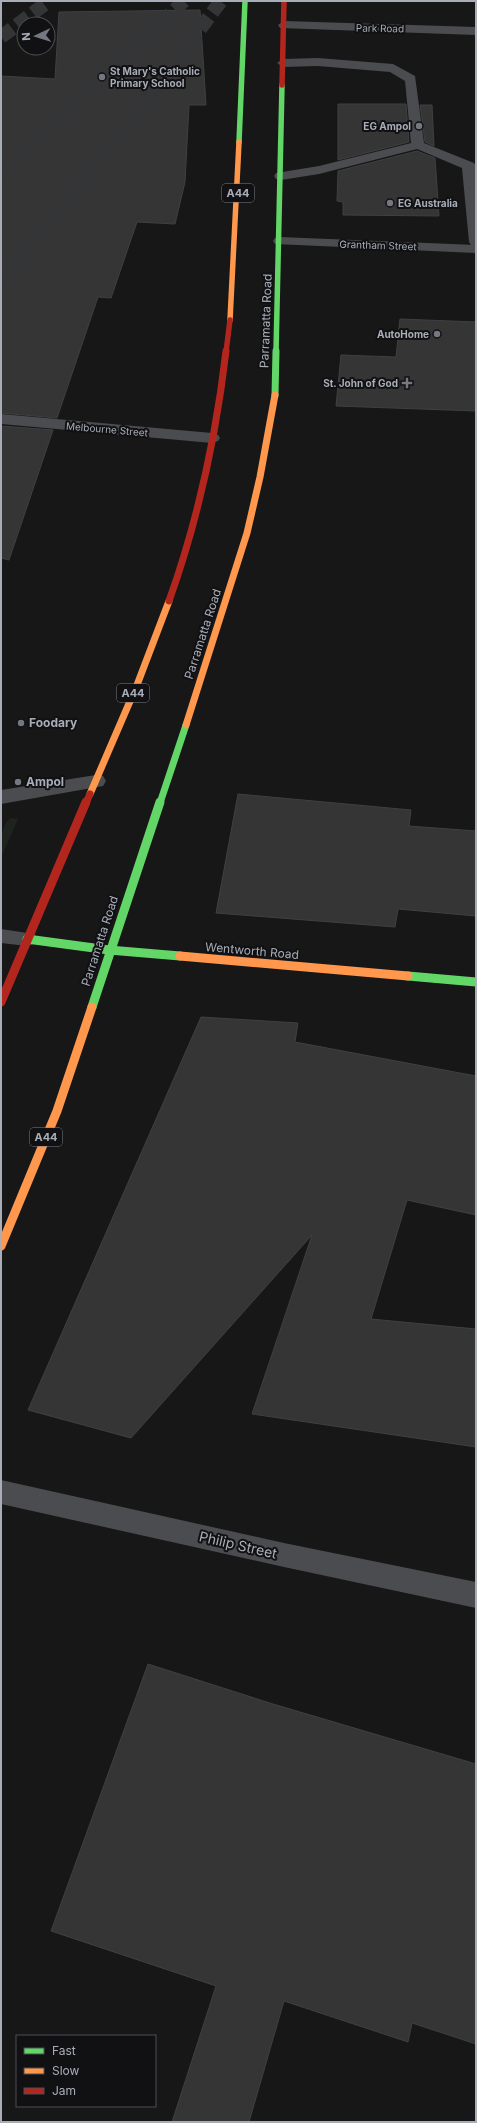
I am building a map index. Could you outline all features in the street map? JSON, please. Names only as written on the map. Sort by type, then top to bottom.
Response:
[{"type":"main road","name":"A44","points":[[1,1002],[137,685],[175,585],[197,507],[212,438],[225,361],[232,298],[245,1]]},
{"type":"main road","name":"Parramatta Road","points":[[1,1246],[57,1111],[109,950],[213,644],[247,533],[260,478],[275,397],[280,241],[284,1]]},
{"type":"main road","name":"Wentworth Road","points":[[27,939],[109,950],[476,982]]},
{"type":"street","name":"Park Road","points":[[284,25],[476,31]]},
{"type":"street","points":[[283,63],[318,62],[393,68],[411,79],[418,144]]},
{"type":"street","points":[[281,176],[319,170],[418,144],[468,166],[476,242]]},
{"type":"street","name":"Grantham Street","points":[[280,241],[476,249]]},
{"type":"street","name":"Melbourne Street","points":[[1,419],[212,438]]},
{"type":"street","points":[[1,797],[96,781]]},
{"type":"street","points":[[1,936],[27,939]]},
{"type":"street","name":"Philip Street","points":[[1,1492],[284,1555],[476,1595]]},
{"type":"shaded area","points":[[11,818],[18,819],[1,858],[1,841],[3,830],[7,821]]},
{"type":"building","points":[[200,10],[206,105],[189,105],[185,182],[175,224],[137,222],[111,298],[98,297],[57,418],[1,413],[1,76],[55,79],[59,12]]},
{"type":"building","points":[[338,104],[406,104],[409,142],[338,160]]},
{"type":"building","points":[[420,105],[432,105],[434,146],[425,142]]},
{"type":"building","points":[[417,151],[435,158],[439,216],[343,215],[343,202],[337,201],[338,171]]},
{"type":"building","name":"St. John of God","points":[[400,319],[476,322],[476,411],[336,406],[341,355],[396,357]]},
{"type":"building","points":[[1,426],[53,430],[9,560],[1,558]]},
{"type":"building","points":[[238,794],[411,810],[409,826],[476,831],[476,916],[398,909],[395,927],[216,913]]},
{"type":"building","points":[[201,1017],[298,1023],[295,1042],[476,1076],[476,1215],[407,1200],[371,1319],[476,1329],[476,1447],[252,1414],[312,1235],[131,1438],[28,1410]]},
{"type":"building","points":[[148,1664],[273,1704],[476,1764],[476,2044],[412,2023],[408,2042],[284,2001],[249,2122],[172,2122],[216,1986],[51,1931]]},
{"type":"tunnel","points":[[1,37],[49,1]]},
{"type":"tunnel","points":[[1,175],[184,1]]},
{"type":"tunnel","points":[[1,279],[156,88],[221,1]]},
{"type":"traffic: fast","points":[[239,142],[245,1]]},
{"type":"traffic: fast","points":[[275,395],[282,85]]},
{"type":"traffic: fast","points":[[92,1007],[186,725]]},
{"type":"traffic: fast","points":[[27,939],[109,950],[180,956]]},
{"type":"traffic: fast","points":[[408,976],[476,982]]},
{"type":"traffic: slow","points":[[230,320],[239,142]]},
{"type":"traffic: slow","points":[[186,725],[247,533],[260,477],[275,395]]},
{"type":"traffic: slow","points":[[90,794],[137,685],[169,601]]},
{"type":"traffic: slow","points":[[180,956],[408,976]]},
{"type":"traffic: slow","points":[[1,1246],[57,1111],[92,1007]]},
{"type":"traffic: jam","points":[[282,85],[284,1]]},
{"type":"traffic: jam","points":[[169,601],[191,533],[208,462],[221,391],[230,320]]},
{"type":"traffic: jam","points":[[1,1002],[90,794]]},
{"type":"place","name":"St Mary's Catholic Primary School","points":[[102,77]]},
{"type":"place","name":"EG Ampol","points":[[419,126]]},
{"type":"place","name":"EG Australia","points":[[390,203]]},
{"type":"place","name":"AutoHome","points":[[437,334]]},
{"type":"place","name":"St. John of God","points":[[407,383]]},
{"type":"place","name":"Foodary","points":[[21,723]]},
{"type":"place","name":"Ampol","points":[[18,782]]}]
